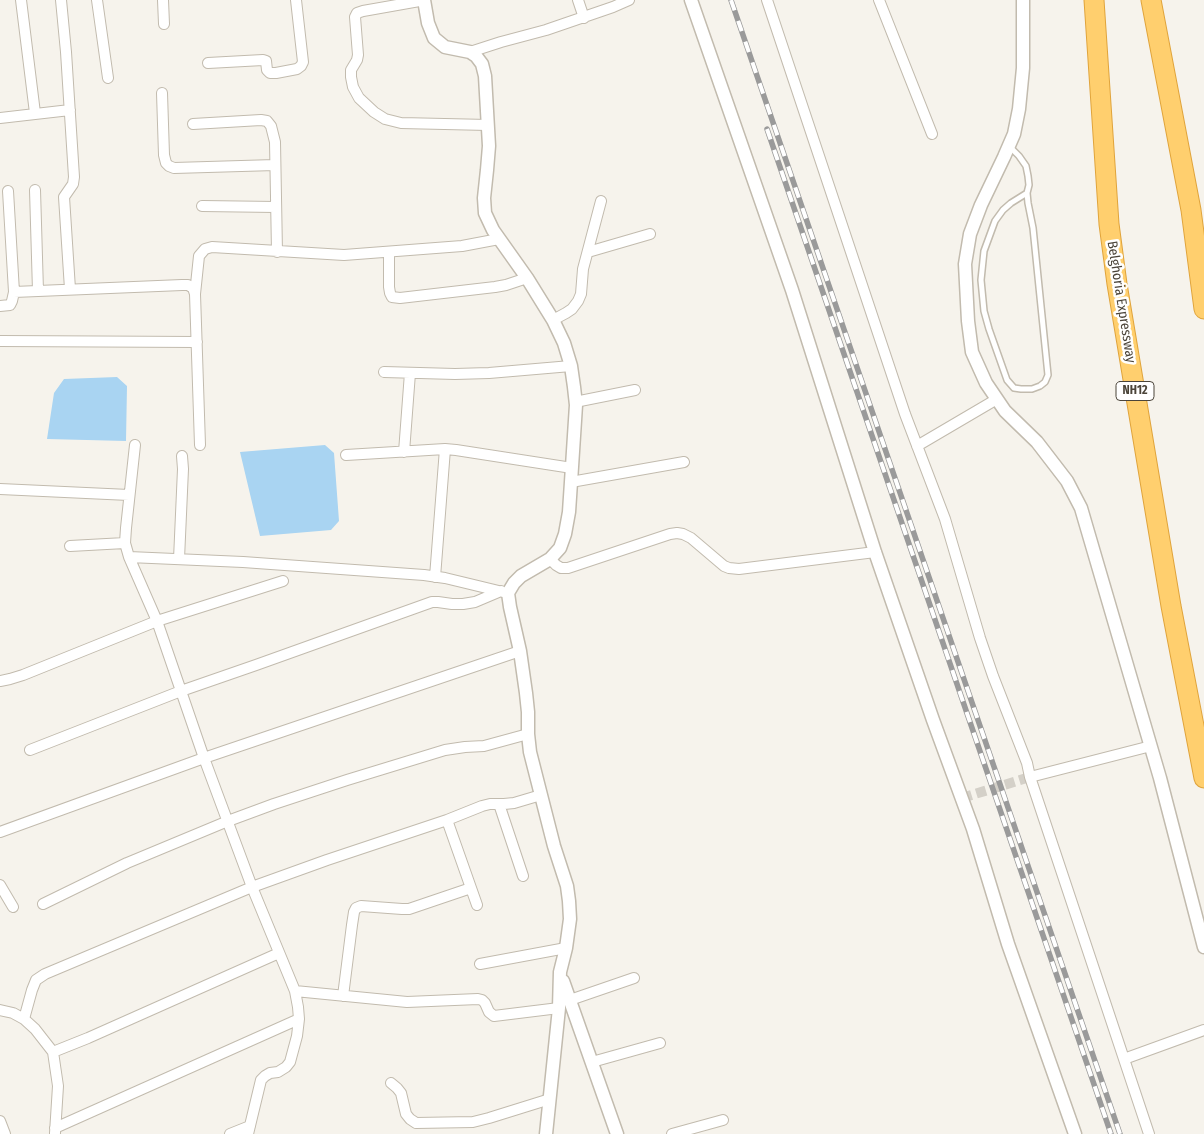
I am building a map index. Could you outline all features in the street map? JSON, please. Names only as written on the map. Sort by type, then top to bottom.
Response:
[{"type":"highway","name":"Belghoria Expressway","points":[[1094,0],[1109,224],[1117,284],[1171,606],[1204,778]]},
{"type":"highway","points":[[1151,0],[1191,210],[1204,309]]},
{"type":"street","points":[[22,0],[35,114]]},
{"type":"street","points":[[61,0],[74,177],[73,184],[64,198],[70,289]]},
{"type":"street","points":[[97,0],[108,78]]},
{"type":"street","points":[[162,0],[164,24]]},
{"type":"street","points":[[208,63],[262,60],[266,61],[267,70],[270,73],[297,69],[302,66],[296,0]]},
{"type":"street","points":[[30,750],[181,690],[432,602],[463,604],[504,592],[521,576],[550,559],[560,548],[569,512],[576,402],[571,366],[564,343],[553,320],[527,278],[492,230],[485,213],[484,198],[489,146],[488,125],[485,76],[482,64],[470,52],[445,47],[434,38],[428,23],[424,0],[357,13],[355,18],[358,55],[351,70],[351,77],[353,87],[359,98],[374,112],[386,119],[401,122],[488,125]]},
{"type":"street","points":[[578,0],[584,18]]},
{"type":"street","points":[[470,52],[584,18],[629,0]]},
{"type":"street","points":[[691,0],[792,290],[875,552],[973,829],[1008,944],[1075,1134]]},
{"type":"street","points":[[767,0],[917,446],[945,519],[980,638],[1026,763],[1149,1134]]},
{"type":"street","points":[[879,0],[932,134]]},
{"type":"street","points":[[1023,0],[1023,68],[1014,134],[981,205],[970,234],[965,264],[968,321],[972,352],[986,383],[997,399],[1006,411],[1037,442],[1067,481],[1081,508],[1160,778],[1204,947]]},
{"type":"street","points":[[162,93],[164,155],[169,166],[174,168],[275,165]]},
{"type":"street","points":[[0,118],[70,110]]},
{"type":"street","points":[[193,124],[261,120],[267,121],[271,126],[275,142],[277,252]]},
{"type":"street","points":[[35,190],[38,291]]},
{"type":"street","points":[[0,306],[10,305],[14,292],[8,191]]},
{"type":"street","points":[[553,320],[572,309],[578,302],[581,294],[583,269],[601,201]]},
{"type":"street","points":[[202,206],[276,207]]},
{"type":"street","points":[[588,252],[650,234]]},
{"type":"street","points":[[200,445],[195,294],[199,256],[205,249],[212,247],[344,256],[462,246],[499,239]]},
{"type":"street","points":[[389,252],[389,287],[392,297],[400,298],[488,288],[506,285],[527,278]]},
{"type":"street","points":[[14,292],[188,285],[193,288],[195,294]]},
{"type":"street","points":[[0,341],[197,342]]},
{"type":"street","points":[[384,372],[489,373],[571,366]]},
{"type":"street","points":[[404,452],[410,373]]},
{"type":"street","points":[[576,402],[635,390]]},
{"type":"street","points":[[917,446],[997,399]]},
{"type":"street","points":[[135,445],[125,543],[129,557],[157,620],[204,758],[252,887],[295,991],[298,1006],[298,1036],[290,1062],[278,1072],[265,1076],[261,1080],[249,1130],[230,1134]]},
{"type":"street","points":[[346,455],[445,449],[572,468]]},
{"type":"street","points":[[435,576],[445,449]]},
{"type":"street","points":[[179,559],[184,469],[182,456]]},
{"type":"street","points":[[571,482],[684,462]]},
{"type":"street","points":[[0,489],[129,494]]},
{"type":"street","points":[[550,559],[561,568],[568,568],[677,533],[690,538],[724,566],[739,569],[875,552]]},
{"type":"street","points":[[70,546],[125,543]]},
{"type":"street","points":[[129,557],[252,563],[435,576],[504,592]]},
{"type":"street","points":[[0,681],[23,675],[157,620],[283,581]]},
{"type":"street","points":[[504,592],[510,607],[520,651],[528,712],[530,752],[554,846],[567,886],[569,901],[570,919],[560,972],[559,1008],[546,1134]]},
{"type":"street","points":[[0,832],[204,758],[520,651]]},
{"type":"street","points":[[43,904],[127,863],[228,821],[347,780],[445,750],[459,747],[484,746],[528,734]]},
{"type":"street","points":[[1030,777],[1151,746]]},
{"type":"street","points":[[24,1018],[36,980],[45,974],[252,887],[447,820],[482,806],[514,802],[541,795]]},
{"type":"street","points":[[498,804],[523,876]]},
{"type":"street","points":[[447,820],[477,905]]},
{"type":"street","points":[[0,885],[13,907]]},
{"type":"street","points":[[343,996],[356,908],[361,906],[409,908],[471,888]]},
{"type":"street","points":[[480,964],[566,948]]},
{"type":"street","points":[[52,1052],[97,1034],[278,953]]},
{"type":"street","points":[[560,972],[617,1134]]},
{"type":"street","points":[[570,1000],[634,978]]},
{"type":"street","points":[[295,991],[407,1002],[482,1000],[489,1012],[494,1016],[559,1008]]},
{"type":"street","points":[[0,1010],[24,1018],[52,1052],[58,1086],[55,1131],[299,1019]]},
{"type":"street","points":[[1124,1059],[1204,1030]]},
{"type":"street","points":[[592,1062],[660,1043]]},
{"type":"street","points":[[390,1083],[401,1093],[406,1114],[410,1120],[416,1123],[473,1122],[550,1099]]},
{"type":"street","points":[[0,1120],[5,1134]]},
{"type":"street","points":[[672,1134],[723,1120]]},
{"type":"lane","points":[[1009,146],[1026,166],[1028,176],[1028,203],[1033,228],[1048,375],[1046,382],[1032,389],[1014,388],[1007,380],[989,329],[983,302],[981,280],[984,251],[994,221],[1003,210],[1027,193]]},
{"type":"water","points":[[117,377],[127,386],[126,441],[47,439],[54,393],[64,379]]},
{"type":"water","points":[[325,445],[334,453],[339,521],[331,530],[260,536],[240,452]]},
{"type":"tunnel","points":[[962,798],[1030,777]]},
{"type":"railway","points":[[731,0],[1120,1134]]},
{"type":"railway","points":[[767,129],[1111,1134]]}]
